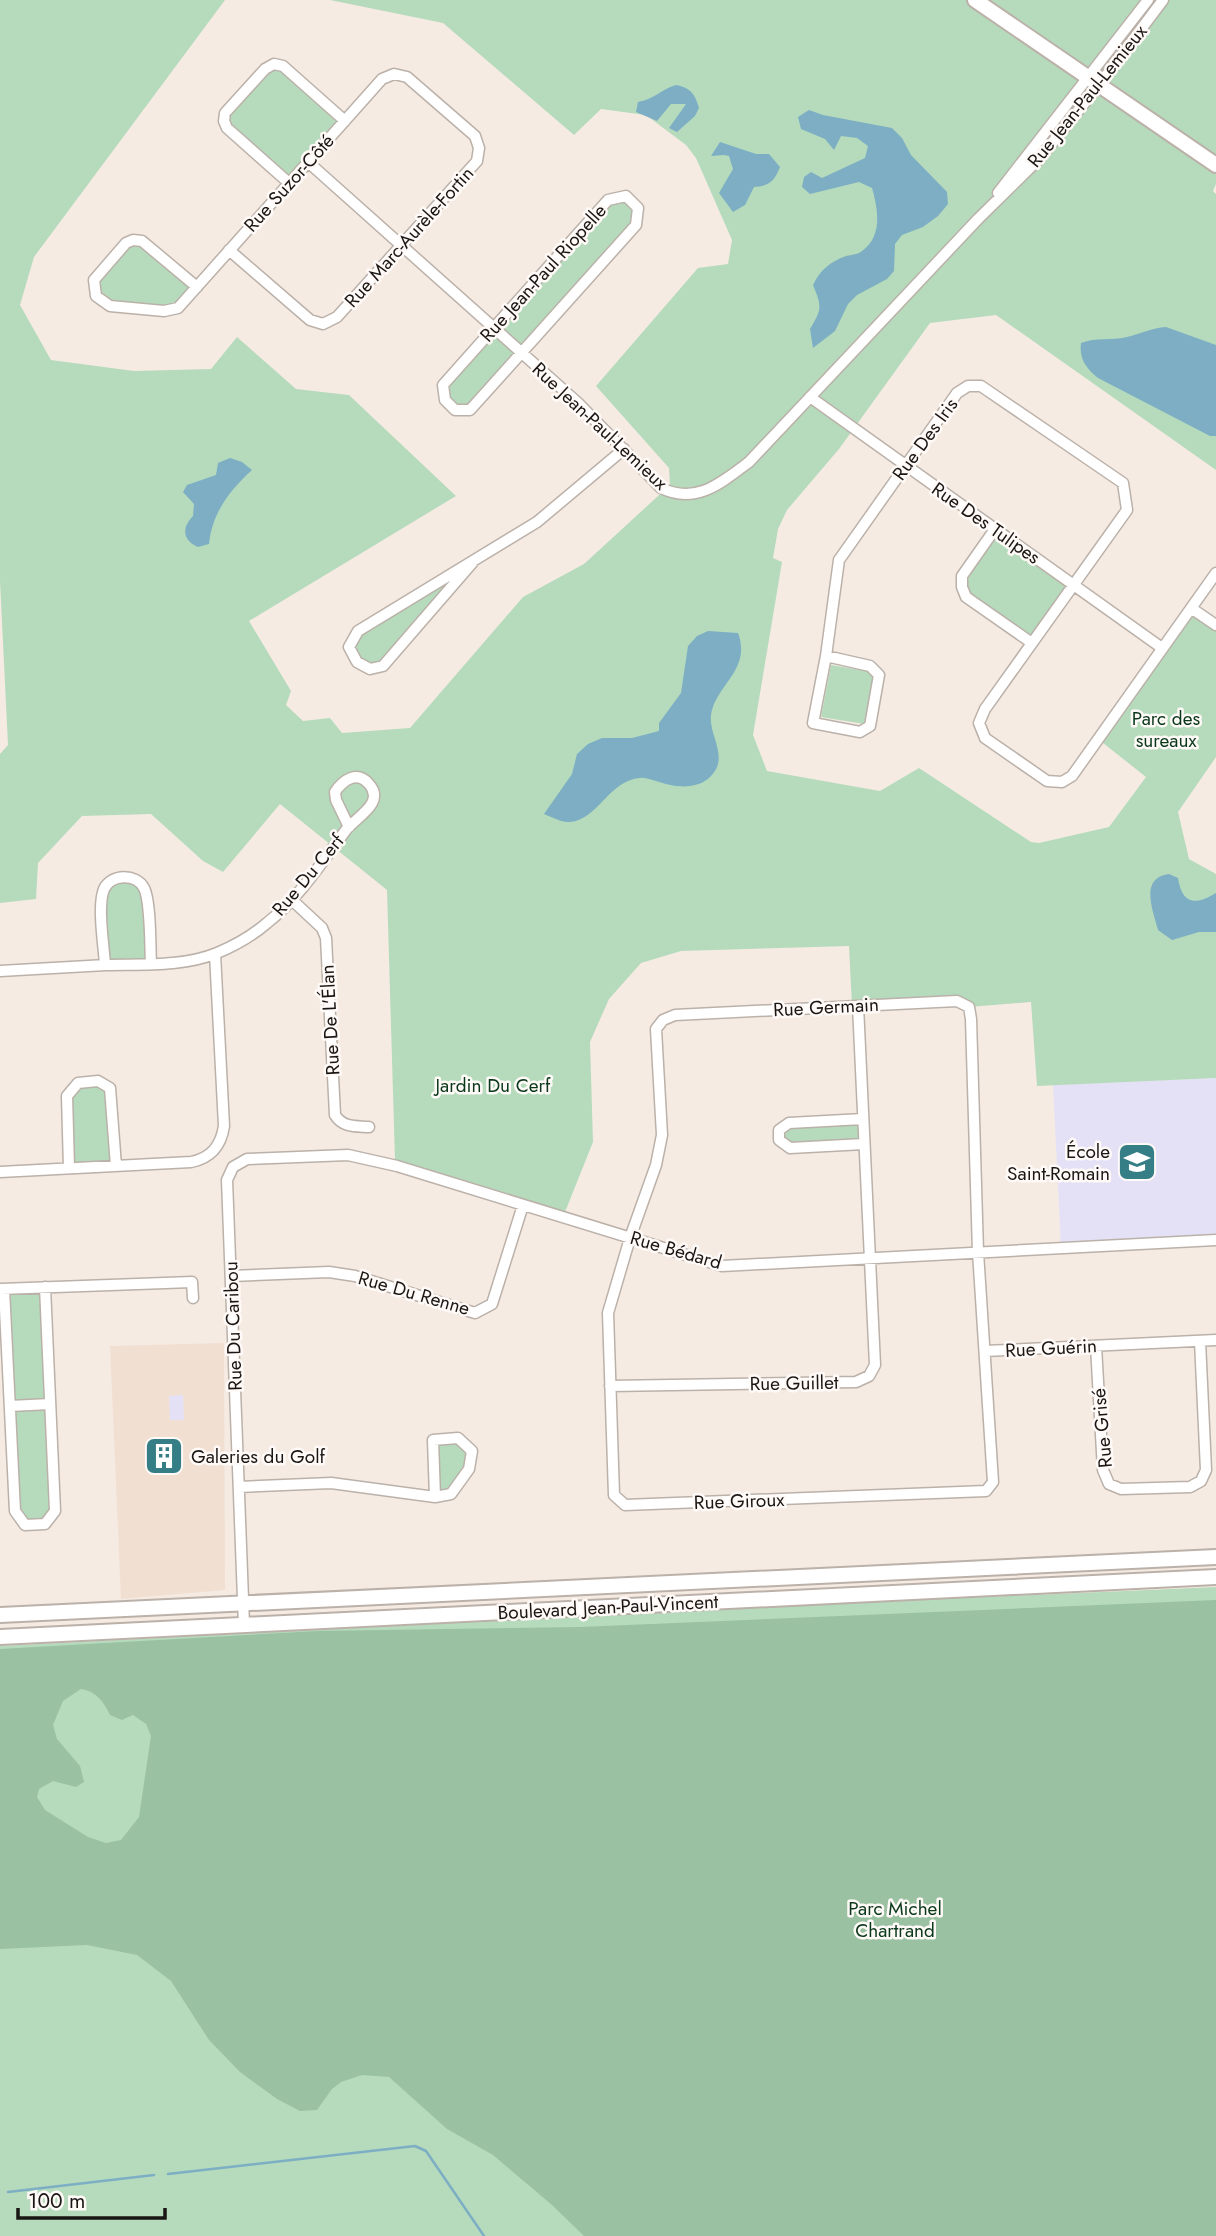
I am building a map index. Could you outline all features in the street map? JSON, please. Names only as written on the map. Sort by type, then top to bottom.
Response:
[{"type":"street","points":[[975,0],[1216,165]]},
{"type":"street","name":"Rue Jean-Paul-Lemieux","points":[[308,162],[522,353],[625,449],[661,488],[675,495],[694,494],[716,485],[749,462],[978,219],[1040,158],[1148,0]]},
{"type":"street","name":"Rue Jean-Paul-Lemieux","points":[[1093,81],[1163,0]]},
{"type":"street","points":[[289,183],[227,128],[225,113],[265,69],[274,64],[284,66],[345,121]]},
{"type":"street","name":"Rue Marc-Aurèle-Fortin","points":[[229,250],[310,320],[323,324],[337,317],[477,161],[479,148],[475,136],[407,77],[394,74],[382,79]]},
{"type":"street","name":"Rue Suzor-Côté","points":[[197,287],[142,241],[133,240],[126,243],[94,280],[96,296],[110,306],[164,311],[178,308],[197,287],[229,250],[382,79]]},
{"type":"street","name":"Rue Jean-Paul Riopelle","points":[[626,196],[638,208],[636,225],[522,353],[471,410],[455,410],[445,400],[443,385],[608,200],[626,196]]},
{"type":"street","name":"Rue Des Iris","points":[[826,656],[870,666],[879,675],[870,726],[860,732],[813,723],[826,656],[839,560],[957,393],[968,386],[981,386],[1123,483],[1127,510],[1073,585]]},
{"type":"street","name":"Rue Des Tulipes","points":[[810,397],[1162,649]]},
{"type":"street","points":[[473,562],[383,666],[370,669],[357,662],[349,647],[358,631],[537,522],[625,449]]},
{"type":"street","points":[[995,529],[962,576],[962,587],[966,597],[1032,643]]},
{"type":"street","points":[[1073,585],[985,709],[979,723],[985,738],[1047,781],[1062,782],[1072,776],[1216,573]]},
{"type":"street","points":[[1191,608],[1216,625]]},
{"type":"street","name":"Rue Du Cerf","points":[[0,971],[169,963],[215,954],[267,924],[292,900],[349,827],[367,811],[374,800],[372,787],[362,778],[350,778],[335,792],[349,827]]},
{"type":"street","points":[[105,965],[102,898],[105,886],[115,878],[132,877],[143,886],[146,897],[151,964]]},
{"type":"street","name":"Rue De L'Élan","points":[[292,900],[322,928],[326,938],[335,1115],[339,1122],[347,1125],[369,1127]]},
{"type":"street","points":[[0,1172],[191,1162],[203,1160],[214,1150],[222,1139],[224,1126],[215,954]]},
{"type":"street","name":"Rue Germain","points":[[630,1238],[656,1165],[662,1135],[656,1029],[663,1020],[675,1015],[957,1001],[969,1007],[978,1252]]},
{"type":"street","name":"Rue Guillet","points":[[610,1386],[856,1382],[869,1376],[874,1365],[858,1006]]},
{"type":"street","points":[[69,1168],[67,1096],[78,1083],[98,1081],[110,1088],[116,1166]]},
{"type":"street","points":[[863,1119],[789,1123],[779,1130],[779,1140],[790,1148],[864,1144]]},
{"type":"street","name":"Rue Bédard","points":[[233,1167],[247,1159],[348,1155],[397,1166],[722,1266],[1216,1240]]},
{"type":"street","name":"Rue Du Caribou","points":[[233,1167],[227,1180],[244,1625]]},
{"type":"street","name":"Rue Du Renne","points":[[231,1276],[329,1272],[355,1276],[475,1313],[492,1304],[523,1205]]},
{"type":"street","name":"Rue Giroux","points":[[630,1238],[608,1312],[614,1495],[625,1505],[986,1491],[993,1482],[985,1351]]},
{"type":"street","name":"Rue Guérin","points":[[978,1252],[985,1351],[1216,1340]]},
{"type":"street","points":[[45,1287],[55,1511],[45,1524],[24,1525],[15,1511],[2,1289],[45,1287],[192,1282],[193,1298]]},
{"type":"street","name":"Rue Grisé","points":[[1096,1346],[1102,1470],[1109,1484],[1121,1489],[1190,1487],[1201,1481],[1206,1470],[1200,1341]]},
{"type":"street","points":[[10,1406],[50,1404]]},
{"type":"street","points":[[239,1487],[331,1483],[435,1497],[451,1494],[469,1469],[472,1451],[458,1438],[433,1440],[435,1497]]},
{"type":"street","name":"Boulevard Jean-Paul-Vincent","points":[[0,1615],[1216,1557]]},
{"type":"street","name":"Boulevard Jean-Paul-Vincent","points":[[0,1637],[1216,1577]]},
{"type":"shaded area","name":"École Saint-Romain","points":[[1216,1078],[1216,1240],[1061,1248],[1053,1085]]},
{"type":"shaded area","points":[[224,1343],[225,1590],[121,1599],[110,1346]]},
{"type":"shaded area","points":[[183,1395],[184,1420],[170,1420],[169,1396]]},
{"type":"green space","points":[[0,0],[225,0],[34,257],[20,305],[51,360],[134,371],[211,369],[237,337],[296,389],[349,395],[456,496],[249,621],[291,691],[286,705],[303,721],[330,718],[342,733],[410,728],[523,597],[584,564],[670,485],[669,468],[596,386],[698,268],[728,264],[732,240],[696,158],[686,145],[646,115],[601,109],[574,135],[443,23],[330,0],[1216,0],[1216,184],[1213,191],[1216,194],[1216,470],[996,315],[930,323],[839,449],[787,510],[778,529],[773,558],[782,562],[753,735],[767,771],[880,791],[919,768],[1031,842],[1039,843],[1109,827],[1146,777],[1098,739],[1191,608],[1216,625],[1216,757],[1178,812],[1189,859],[1216,874],[1216,1078],[1037,1086],[1031,1002],[969,1007],[957,1001],[852,1006],[849,946],[681,951],[641,963],[609,999],[590,1042],[593,1142],[565,1212],[395,1161],[387,890],[280,804],[223,872],[203,861],[151,814],[82,816],[38,863],[36,899],[0,903],[0,754],[8,745],[0,581]]},
{"type":"green space","points":[[274,64],[345,121],[289,183],[227,128],[225,113]]},
{"type":"green space","points":[[626,196],[638,208],[636,225],[470,410],[455,410],[443,385],[608,200]]},
{"type":"green space","points":[[133,240],[197,287],[178,308],[110,306],[96,296],[94,280]]},
{"type":"green space","points":[[995,529],[1073,585],[1032,643],[966,597],[962,576]]},
{"type":"green space","points":[[473,562],[383,666],[370,669],[349,647],[358,631]]},
{"type":"green space","points":[[831,665],[866,671],[874,676],[864,724],[821,717]]},
{"type":"green space","points":[[115,878],[143,885],[151,964],[105,965],[105,886]]},
{"type":"green space","points":[[78,1083],[110,1088],[116,1166],[69,1168],[67,1096]]},
{"type":"green space","points":[[863,1119],[864,1144],[790,1148],[779,1140],[789,1123]]},
{"type":"green space","points":[[45,1287],[55,1511],[45,1524],[25,1525],[15,1511],[4,1289]]},
{"type":"green space","points":[[458,1438],[472,1451],[469,1469],[451,1494],[435,1497],[433,1440]]},
{"type":"green space","name":"Parc Michel Chartrand","points":[[1216,1587],[1216,2236],[0,2236],[0,1646],[473,1622],[481,1619]]},
{"type":"green space","name":"Parc Michel Chartrand","points":[[1216,1600],[1216,2236],[584,2236],[493,2155],[447,2129],[389,2077],[362,2075],[341,2082],[332,2089],[317,2110],[300,2111],[277,2099],[240,2072],[209,2040],[171,1981],[137,1955],[87,1945],[0,1949],[0,1649],[318,1631],[580,1627]],"holes":[[[81,1689],[99,1698],[110,1715],[122,1720],[133,1715],[146,1724],[151,1736],[139,1817],[121,1840],[106,1843],[88,1837],[45,1810],[37,1797],[39,1789],[53,1781],[76,1787],[84,1782],[80,1766],[57,1739],[53,1725],[63,1701]]]},
{"type":"water","points":[[676,85],[692,92],[699,108],[695,116],[677,132],[669,128],[686,104],[671,104],[657,121],[636,112],[638,102]]},
{"type":"water","points":[[809,110],[892,128],[902,138],[911,155],[947,192],[948,204],[923,227],[902,235],[895,244],[894,271],[887,279],[857,295],[848,304],[835,331],[813,348],[810,329],[819,308],[813,285],[830,264],[859,253],[869,245],[876,230],[877,213],[872,188],[859,182],[810,194],[802,187],[804,177],[811,172],[822,178],[865,158],[868,146],[857,138],[841,136],[834,150],[825,139],[801,129],[798,117]]},
{"type":"water","points":[[720,142],[756,154],[769,154],[780,167],[773,180],[764,186],[754,187],[745,205],[733,212],[719,193],[733,169],[729,156],[711,156]]},
{"type":"water","points":[[1166,327],[1216,345],[1216,436],[1210,436],[1098,378],[1082,358],[1081,343],[1132,336]]},
{"type":"water","points":[[230,458],[242,462],[252,470],[223,503],[214,522],[209,544],[198,547],[189,541],[185,534],[193,516],[194,504],[183,492],[187,485],[216,475],[218,463]]},
{"type":"water","points":[[708,631],[738,633],[741,645],[738,665],[712,710],[712,727],[719,760],[711,776],[692,786],[670,785],[644,778],[629,780],[580,820],[564,822],[544,814],[572,774],[577,754],[588,744],[602,738],[632,738],[659,731],[659,723],[681,693],[688,646],[697,636]]},
{"type":"water","points":[[1169,874],[1178,878],[1186,898],[1202,900],[1216,893],[1216,932],[1199,932],[1172,940],[1158,930],[1151,905],[1151,888],[1160,877]]},
{"type":"waterway","points":[[168,2174],[415,2146],[426,2151],[484,2236]]},
{"type":"waterway","points":[[8,2192],[154,2175]]},
{"type":"place","name":"École Saint-Romain","points":[[1137,1162]]},
{"type":"place","name":"Galeries du Golf","points":[[164,1456]]},
{"type":"park label","name":"Parc des sureaux","points":[[1166,729]]},
{"type":"park label","name":"Jardin Du Cerf","points":[[493,1085]]}]
